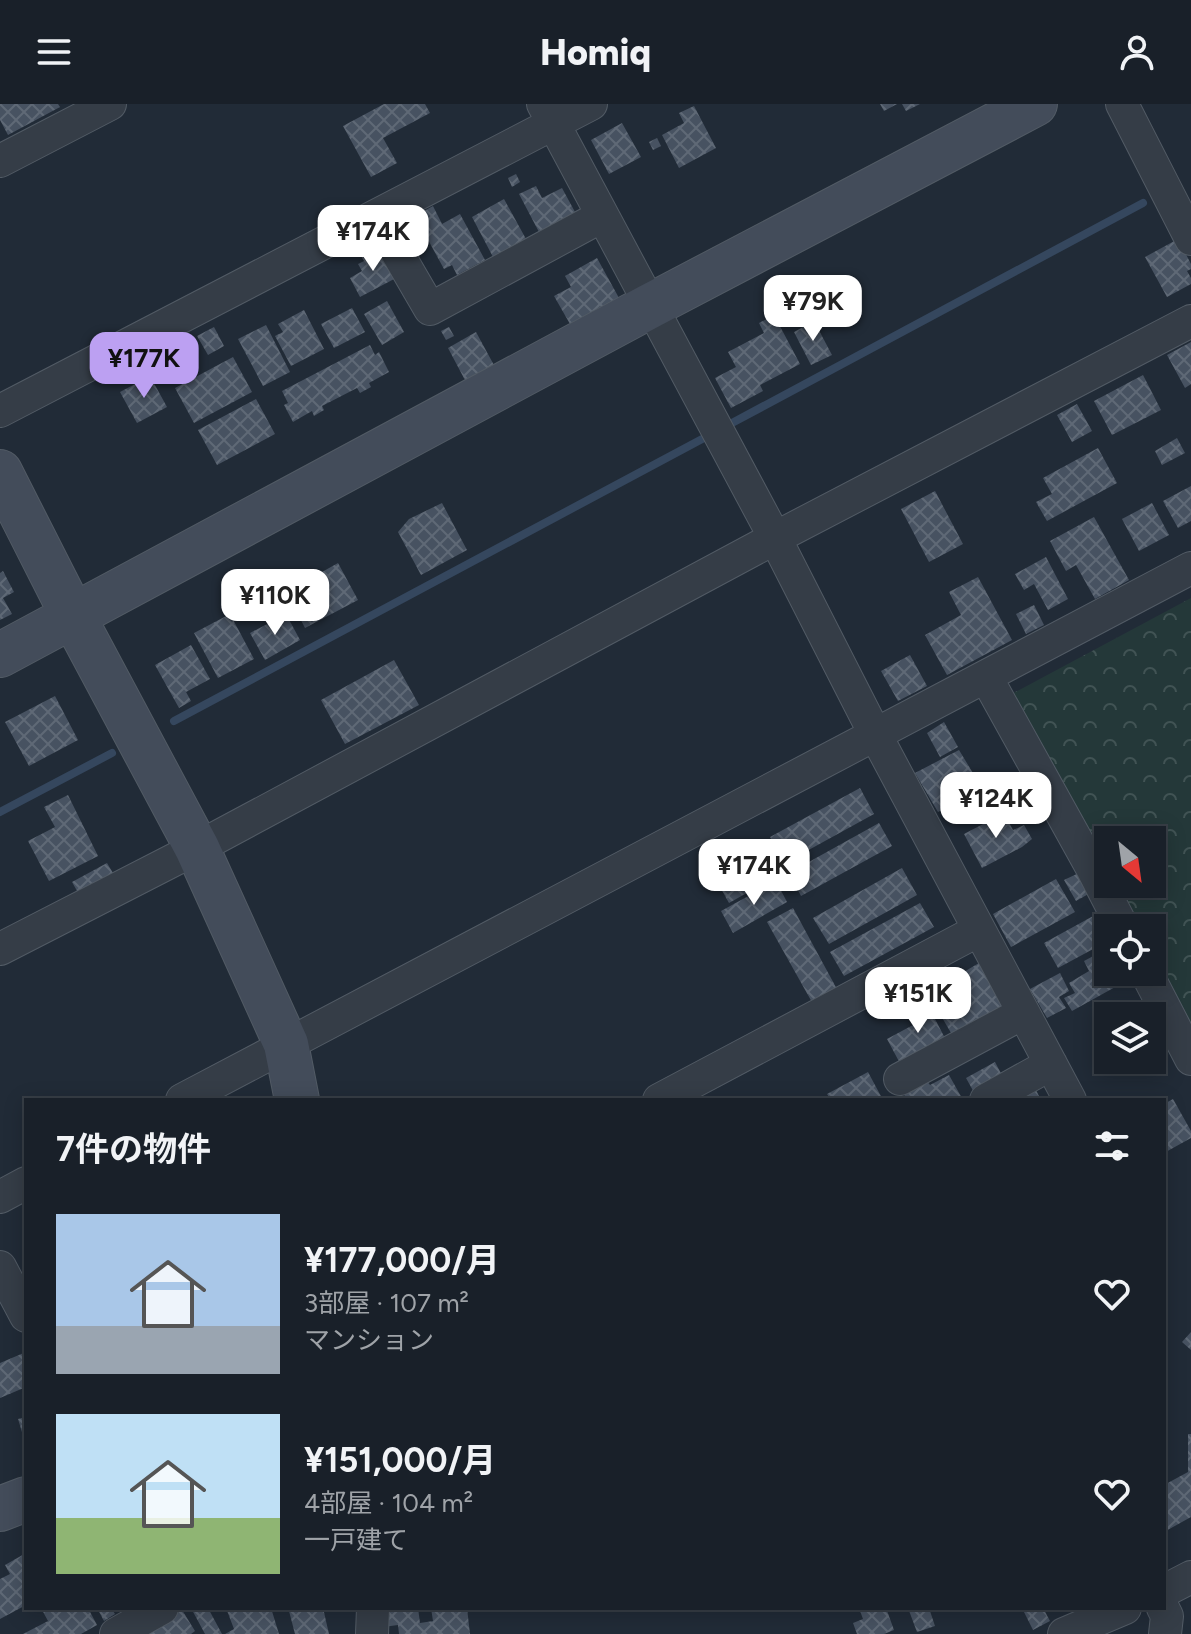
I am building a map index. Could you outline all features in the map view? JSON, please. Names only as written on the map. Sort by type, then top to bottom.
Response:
[{"type":"street","points":[[0,161],[110,104]]},
{"type":"street","points":[[0,411],[376,216],[548,114],[591,104]]},
{"type":"street","points":[[0,655],[650,306],[1035,104]]},
{"type":"street","points":[[1122,104],[1191,239]]},
{"type":"street","points":[[548,114],[1069,1098]]},
{"type":"street","points":[[376,216],[430,309],[602,216]]},
{"type":"street","points":[[0,949],[197,848],[775,538],[1191,321]]},
{"type":"street","points":[[0,472],[197,848],[286,1044],[297,1098]]},
{"type":"street","points":[[186,1098],[1191,568]]},
{"type":"street","points":[[986,677],[1116,914]]},
{"type":"street","points":[[663,1098],[979,930]]},
{"type":"street","points":[[1153,986],[1191,1059]]},
{"type":"street","points":[[900,1079],[1023,1013]]},
{"type":"street","points":[[990,1098],[1051,1064]]},
{"type":"street","points":[[0,1197],[24,1184]]},
{"type":"street","points":[[0,1267],[24,1312]]},
{"type":"street","points":[[0,1509],[24,1500]]},
{"type":"street","points":[[1166,1590],[1191,1577]]},
{"type":"street","points":[[116,1634],[158,1610]]},
{"type":"street","points":[[372,1634],[373,1610]]},
{"type":"street","points":[[1064,1634],[1120,1610]]},
{"type":"street","points":[[1164,1610],[1167,1616],[1165,1634]]},
{"type":"green space","points":[[1191,598],[1191,1042],[1161,986],[1166,986],[1166,914],[1122,914],[1114,898],[1166,898],[1166,826],[1094,826],[1094,861],[1006,697]]},
{"type":"building","points":[[0,104],[58,104],[60,107],[8,135],[0,120]]},
{"type":"building","points":[[384,104],[425,104],[430,113],[383,138],[397,163],[371,177],[343,126]]},
{"type":"building","points":[[880,104],[897,104],[884,111]]},
{"type":"building","points":[[902,104],[920,104],[906,111]]},
{"type":"building","points":[[694,106],[716,148],[679,168],[662,135],[684,123],[679,113]]},
{"type":"building","points":[[622,123],[641,157],[609,174],[591,140]]},
{"type":"building","points":[[657,138],[661,146],[653,150],[649,142]]},
{"type":"building","points":[[516,174],[520,182],[512,187],[508,178]]},
{"type":"building","points":[[536,186],[542,198],[562,188],[575,212],[539,232],[519,194]]},
{"type":"building","points":[[504,199],[526,239],[493,257],[472,217]]},
{"type":"building","points":[[433,206],[442,224],[460,214],[485,260],[457,275],[452,265],[444,269],[415,216]]},
{"type":"building","points":[[1178,239],[1191,264],[1191,269],[1187,271],[1191,284],[1167,297],[1145,257]]},
{"type":"building","points":[[380,247],[396,278],[360,297],[350,278],[362,271],[358,264],[364,261],[361,256]]},
{"type":"building","points":[[597,258],[619,298],[570,324],[554,296],[571,287],[565,276]]},
{"type":"building","points":[[387,301],[404,332],[382,345],[364,314]]},
{"type":"building","points":[[352,308],[365,332],[334,348],[321,324]]},
{"type":"building","points":[[304,310],[324,349],[291,366],[275,336],[283,332],[278,324]]},
{"type":"building","points":[[774,315],[800,364],[760,385],[763,391],[731,408],[715,378],[736,367],[728,352],[764,333],[759,323]]},
{"type":"building","points":[[814,321],[832,355],[811,365],[794,332]]},
{"type":"building","points":[[266,325],[290,372],[263,386],[238,339]]},
{"type":"building","points":[[214,327],[224,346],[208,355],[197,336]]},
{"type":"building","points":[[449,327],[454,336],[446,340],[441,331]]},
{"type":"building","points":[[476,332],[495,367],[466,382],[448,348]]},
{"type":"building","points":[[1191,342],[1191,384],[1185,388],[1167,355]]},
{"type":"building","points":[[181,344],[191,363],[174,372],[164,353]]},
{"type":"building","points":[[370,345],[375,355],[379,352],[389,372],[369,383],[371,387],[360,393],[357,388],[322,406],[324,410],[314,416],[312,411],[293,422],[284,405],[288,403],[282,391]]},
{"type":"building","points":[[233,357],[252,392],[194,423],[175,388]]},
{"type":"building","points":[[1143,375],[1161,410],[1112,435],[1094,401]]},
{"type":"building","points":[[150,376],[167,407],[137,423],[120,392]]},
{"type":"building","points":[[256,399],[275,434],[217,465],[198,430]]},
{"type":"building","points":[[1077,404],[1092,431],[1072,442],[1057,415]]},
{"type":"building","points":[[1177,438],[1185,453],[1162,465],[1155,451]]},
{"type":"building","points":[[1098,448],[1117,483],[1047,521],[1036,502],[1052,494],[1043,478]]},
{"type":"building","points":[[1191,486],[1191,521],[1178,528],[1163,501]]},
{"type":"building","points":[[935,491],[963,544],[929,562],[901,509]]},
{"type":"building","points":[[442,503],[467,550],[421,575],[398,532],[409,519]]},
{"type":"building","points":[[1152,503],[1169,535],[1139,551],[1122,519]]},
{"type":"building","points":[[1094,517],[1129,580],[1095,599],[1076,565],[1066,571],[1050,541]]},
{"type":"building","points":[[1046,557],[1068,599],[1048,610],[1034,584],[1024,590],[1015,574]]},
{"type":"building","points":[[338,563],[358,600],[305,628],[291,601],[311,591],[306,581]]},
{"type":"building","points":[[3,571],[14,592],[3,598],[12,614],[0,620],[0,573]]},
{"type":"building","points":[[978,577],[1012,640],[947,675],[925,635],[961,615],[949,592]]},
{"type":"building","points":[[1034,605],[1044,625],[1026,634],[1016,614]]},
{"type":"building","points":[[230,614],[254,659],[218,678],[194,633]]},
{"type":"building","points":[[286,614],[300,640],[265,660],[250,633]]},
{"type":"building","points":[[191,645],[210,679],[186,692],[191,701],[179,708],[155,665]]},
{"type":"building","points":[[910,655],[927,686],[898,701],[881,671]]},
{"type":"building","points":[[394,660],[419,705],[345,744],[321,700]]},
{"type":"building","points":[[55,696],[78,740],[29,766],[5,722]]},
{"type":"building","points":[[944,722],[958,747],[940,757],[927,733]]},
{"type":"building","points":[[959,750],[982,788],[938,812],[915,773]]},
{"type":"building","points":[[860,788],[874,814],[785,863],[770,837]]},
{"type":"building","points":[[68,795],[98,856],[49,881],[28,841],[55,827],[44,807]]},
{"type":"building","points":[[1004,813],[1013,830],[1024,825],[1032,839],[982,868],[964,834]]},
{"type":"building","points":[[879,823],[892,846],[801,896],[789,873]]},
{"type":"building","points":[[744,852],[748,860],[754,857],[768,881],[729,903],[716,880],[731,871],[725,862]]},
{"type":"building","points":[[107,863],[116,878],[81,898],[72,882]]},
{"type":"building","points":[[902,868],[917,895],[829,944],[813,918]]},
{"type":"building","points":[[1081,872],[1092,892],[1076,901],[1064,880]]},
{"type":"building","points":[[1056,879],[1075,912],[1011,947],[993,914]]},
{"type":"building","points":[[776,881],[787,902],[733,933],[721,911]]},
{"type":"building","points":[[920,903],[934,927],[844,976],[830,952]]},
{"type":"building","points":[[793,908],[838,991],[813,1004],[767,922]]},
{"type":"building","points":[[1094,916],[1094,949],[1058,968],[1044,943]]},
{"type":"building","points":[[1094,956],[1094,986],[1117,986],[1072,1011],[1064,998],[1075,993],[1069,983],[1089,971],[1084,961]]},
{"type":"building","points":[[979,963],[1006,1010],[954,1038],[937,1009],[966,993],[957,976]]},
{"type":"building","points":[[1060,973],[1069,991],[1059,997],[1066,1008],[1047,1018],[1030,989]]},
{"type":"building","points":[[923,996],[948,1044],[903,1069],[887,1039],[913,1025],[903,1008]]},
{"type":"building","points":[[995,1062],[1005,1081],[976,1096],[966,1078]]},
{"type":"building","points":[[868,1072],[882,1098],[830,1098],[827,1094]]},
{"type":"building","points":[[949,1075],[962,1098],[906,1098],[904,1094],[927,1081],[930,1085]]},
{"type":"building","points":[[1036,1090],[1040,1098],[1021,1098]]},
{"type":"building","points":[[1173,1099],[1191,1131],[1191,1138],[1166,1152],[1166,1103]]},
{"type":"building","points":[[1191,1332],[1191,1350],[1182,1342]]},
{"type":"building","points":[[24,1353],[24,1388],[0,1398],[0,1363]]},
{"type":"building","points":[[24,1418],[24,1439],[18,1419]]},
{"type":"building","points":[[1188,1434],[1191,1434],[1191,1517],[1166,1531],[1166,1484],[1188,1472]]},
{"type":"building","points":[[24,1554],[24,1606],[0,1619],[0,1579],[10,1574],[5,1565]]},
{"type":"building","points":[[42,1610],[89,1610],[97,1625],[81,1634],[23,1634],[48,1621]]},
{"type":"building","points":[[98,1610],[112,1610],[115,1614],[104,1621]]},
{"type":"building","points":[[182,1610],[195,1631],[191,1634],[143,1634]]},
{"type":"building","points":[[192,1610],[209,1610],[222,1634],[205,1634]]},
{"type":"building","points":[[227,1610],[272,1610],[279,1634],[225,1634],[234,1629]]},
{"type":"building","points":[[323,1610],[329,1634],[295,1634],[289,1611]]},
{"type":"building","points":[[381,1610],[418,1610],[420,1623],[433,1621],[431,1610],[467,1610],[470,1634],[399,1634],[398,1625],[383,1627]]},
{"type":"building","points":[[860,1610],[887,1610],[894,1630],[884,1634],[857,1634],[853,1623],[863,1619]]},
{"type":"building","points":[[909,1610],[930,1610],[935,1626],[917,1632]]},
{"type":"building","points":[[1023,1610],[1044,1610],[1050,1621],[1033,1630]]},
{"type":"waterway","points":[[732,423],[1143,203]]},
{"type":"waterway","points":[[174,721],[704,438]]},
{"type":"waterway","points":[[0,812],[112,753]]}]
